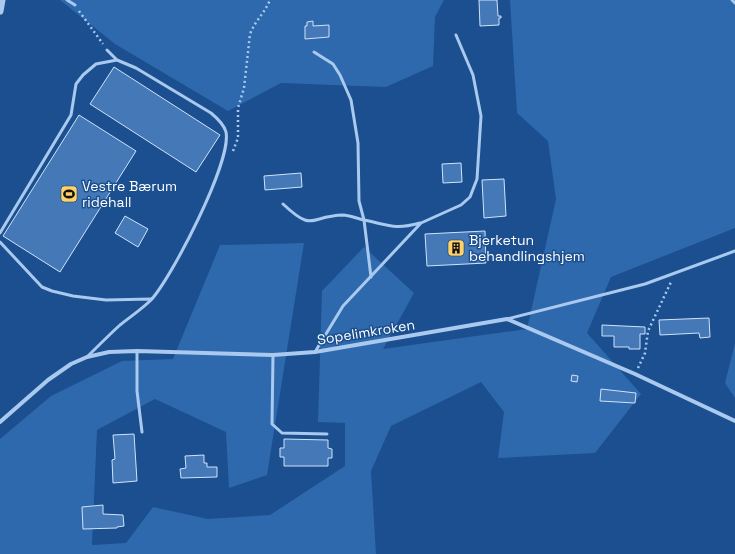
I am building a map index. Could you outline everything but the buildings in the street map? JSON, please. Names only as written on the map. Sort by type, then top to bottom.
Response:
[{"type":"street","points":[[0,11],[2,0]]},
{"type":"street","points":[[507,319],[635,374],[735,421]]},
{"type":"street","name":"Sopelimkroken","points":[[0,422],[48,380],[71,364],[87,357],[109,352],[136,351],[273,355],[315,352],[507,319]]},
{"type":"lane","points":[[67,0],[75,5]]},
{"type":"lane","points":[[732,0],[735,3]]},
{"type":"lane","points":[[283,204],[303,221],[310,222],[343,215],[392,227],[405,227],[421,223],[461,205],[470,197],[477,179],[481,116],[474,76],[456,35]]},
{"type":"lane","points":[[87,357],[111,333],[151,300],[188,241],[219,169],[226,143],[226,131],[221,122],[206,110],[136,68],[118,60],[107,50]]},
{"type":"lane","points":[[314,52],[332,64],[340,75],[351,100],[358,143],[359,201],[364,220],[371,277]]},
{"type":"lane","points":[[0,233],[71,115],[76,84],[83,75],[96,64],[118,60]]},
{"type":"lane","points":[[315,352],[343,306],[421,223]]},
{"type":"lane","points":[[0,242],[42,287],[52,291],[73,296],[106,300],[151,300]]},
{"type":"lane","points":[[507,319],[645,284],[735,251]]},
{"type":"lane","points":[[136,351],[137,391],[142,432]]},
{"type":"lane","points":[[273,355],[272,424],[282,433],[328,434]]},
{"type":"path","points":[[232,154],[238,138],[238,108],[244,88],[250,34],[253,26],[265,13],[270,0]]},
{"type":"path","points":[[75,5],[107,50]]},
{"type":"path","points":[[635,374],[645,353],[648,331],[676,273]]},
{"type":"shaded area","points":[[60,0],[444,0],[435,17],[433,66],[386,87],[281,83],[228,111],[115,44]]},
{"type":"shaded area","points":[[510,0],[735,0],[735,228],[611,277],[587,333],[641,394],[595,453],[498,458],[504,412],[481,382],[391,426],[371,471],[376,554],[0,554],[0,439],[51,396],[122,361],[173,359],[220,245],[304,243],[267,475],[229,488],[226,432],[155,399],[97,430],[92,545],[126,543],[153,507],[208,519],[270,515],[345,466],[345,423],[318,422],[322,291],[364,247],[414,293],[383,349],[527,329],[556,199],[548,141],[517,113]]},
{"type":"shaded area","points":[[735,343],[735,398],[725,383]]},
{"type":"place","name":"Vestre Bærum ridehall","points":[[69,194]]},
{"type":"place","name":"Bjerketun behandlingshjem","points":[[456,248]]}]
